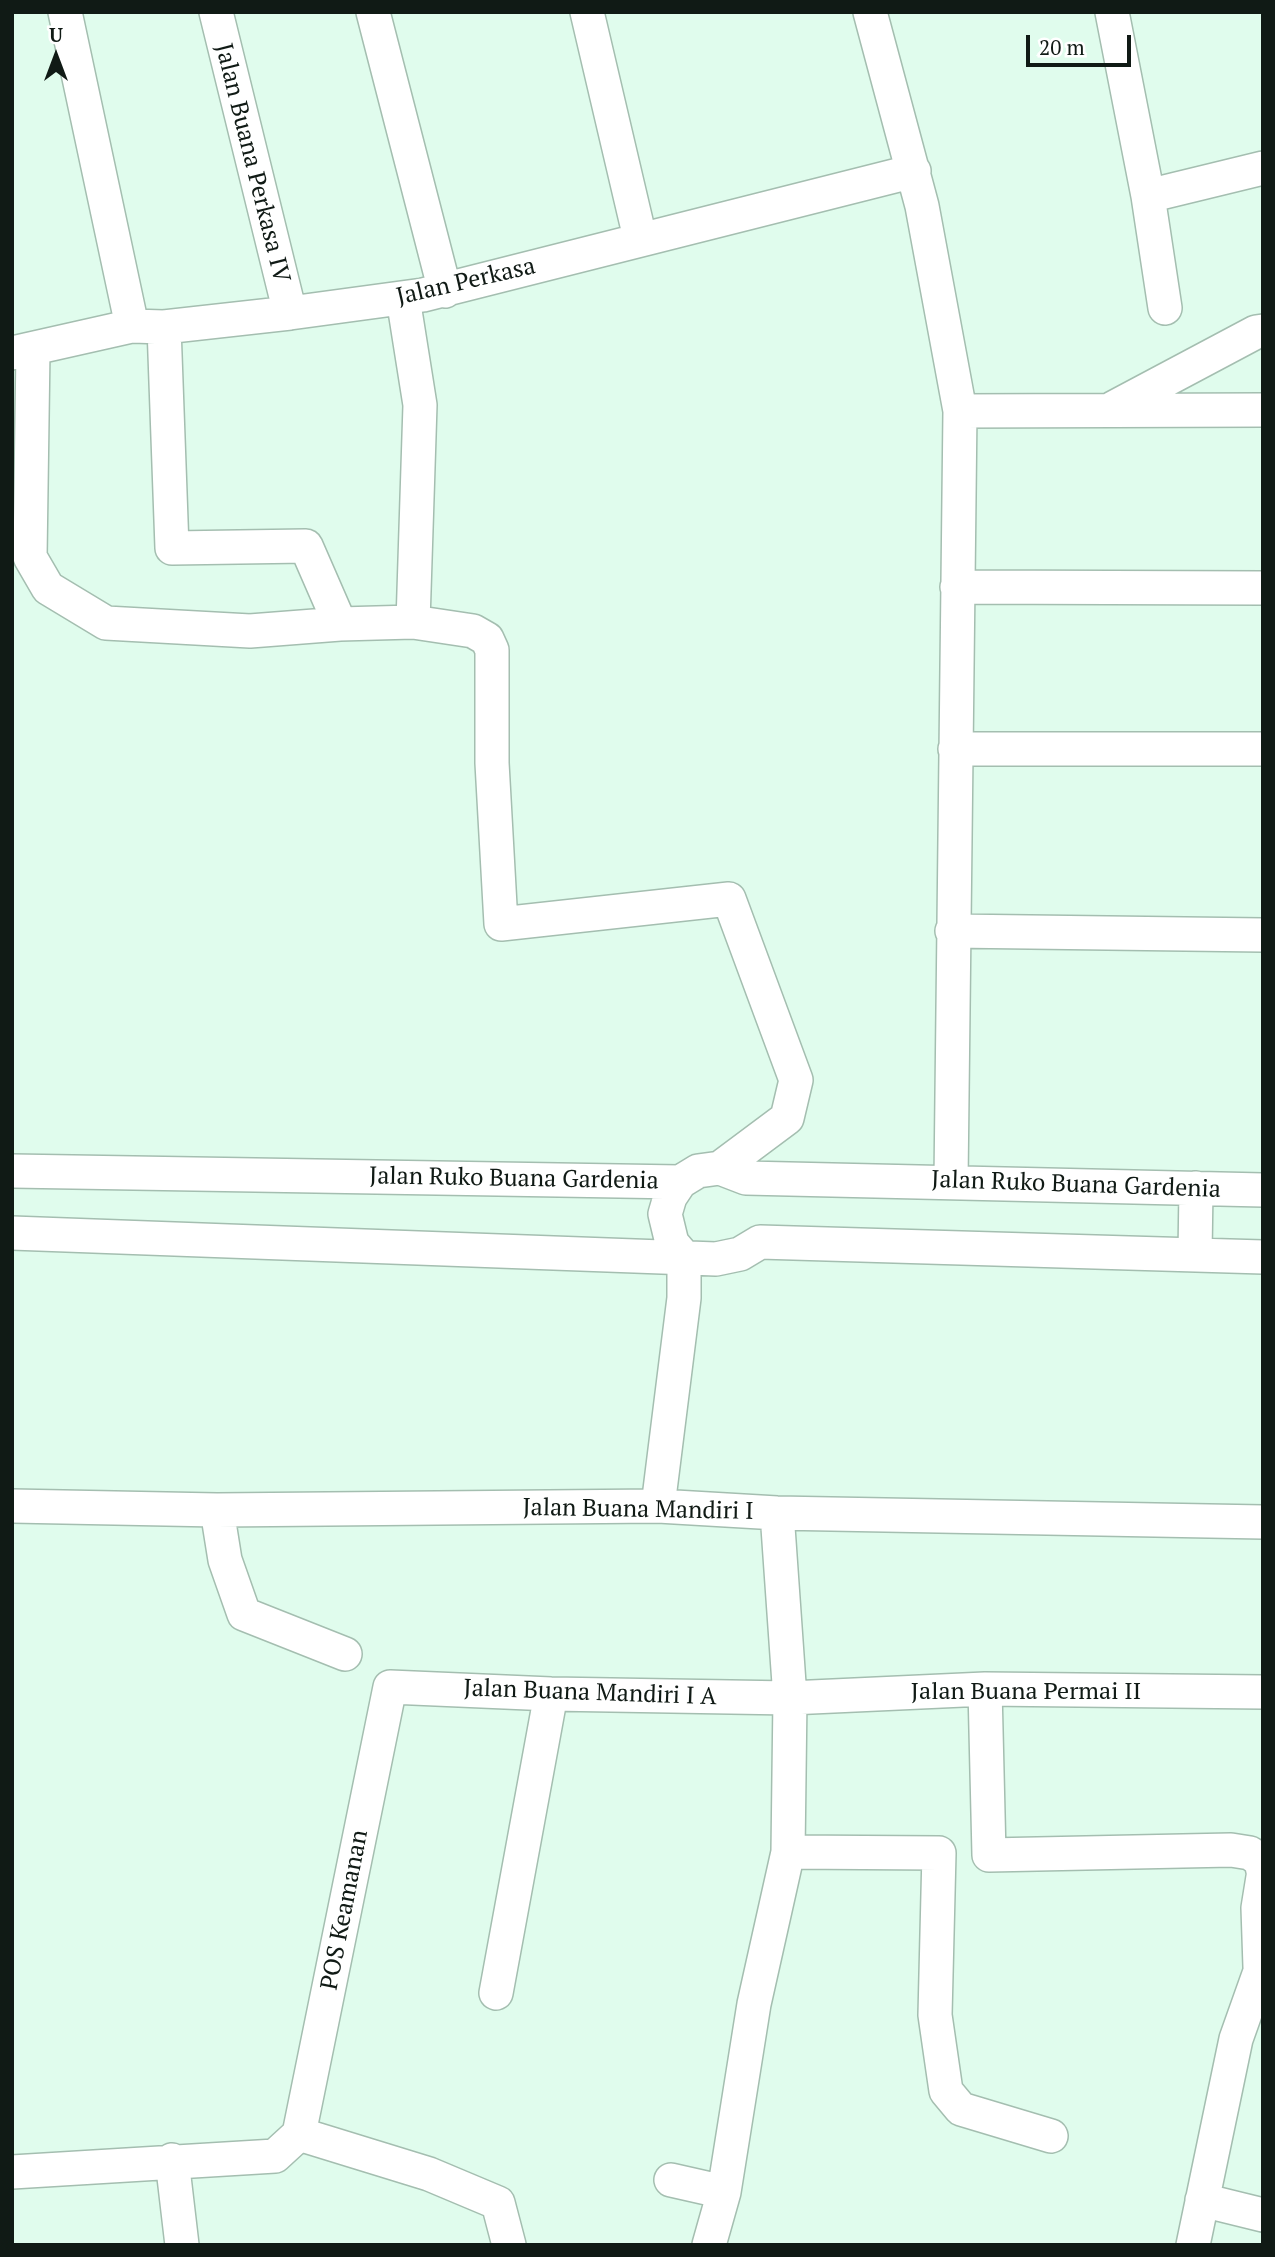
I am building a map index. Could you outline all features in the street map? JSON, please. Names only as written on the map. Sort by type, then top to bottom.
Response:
[{"type":"street","points":[[65,12],[148,327],[172,548],[306,546],[340,624]]},
{"type":"street","name":"Jalan Buana Perkasa IV","points":[[216,12],[290,313]]},
{"type":"street","points":[[373,12],[445,291]]},
{"type":"street","points":[[587,12],[640,238]]},
{"type":"street","points":[[870,12],[914,171],[960,411],[951,1181]]},
{"type":"street","points":[[1112,12],[1148,197],[1165,308]]},
{"type":"street","points":[[1148,197],[1263,168]]},
{"type":"street","name":"Jalan Perkasa","points":[[23,351],[148,327],[290,313],[445,291],[640,238],[914,171]]},
{"type":"street","points":[[403,298],[420,405],[413,622]]},
{"type":"street","points":[[1108,411],[1256,332],[1263,331]]},
{"type":"street","points":[[23,351],[30,557],[48,588],[106,623],[250,631],[413,622],[473,631],[487,639],[492,650],[492,763],[501,924],[729,899],[796,1080],[787,1118],[720,1168]]},
{"type":"street","points":[[960,411],[1263,410]]},
{"type":"street","points":[[957,587],[1263,588]]},
{"type":"street","points":[[955,749],[1263,749]]},
{"type":"street","points":[[952,931],[1263,935]]},
{"type":"street","name":"Jalan Ruko Buana Gardenia","points":[[12,1171],[680,1182],[698,1171],[720,1168],[746,1178],[1263,1190]]},
{"type":"street","points":[[658,1506],[684,1297],[684,1256],[673,1243],[665,1214],[670,1197],[680,1182]]},
{"type":"street","points":[[1195,1255],[1196,1188]]},
{"type":"street","points":[[12,1233],[729,1257],[760,1242],[1263,1257]]},
{"type":"street","name":"Jalan Buana Mandiri I","points":[[12,1506],[217,1510],[658,1506],[777,1513],[1263,1522]]},
{"type":"street","points":[[217,1510],[225,1560],[244,1614],[345,1654]]},
{"type":"street","points":[[709,2245],[724,2192],[754,2004],[788,1852],[790,1698],[777,1513]]},
{"type":"street","name":"Jalan Buana Mandiri I A","points":[[390,1687],[551,1694],[790,1698]]},
{"type":"street","name":"POS Keamanan","points":[[299,2134],[390,1687]]},
{"type":"street","points":[[985,1689],[989,1855],[1231,1850],[1250,1853],[1261,1861],[1263,1871]]},
{"type":"street","name":"Jalan Buana Permai II","points":[[790,1698],[985,1689],[1263,1692]]},
{"type":"street","points":[[496,1993],[551,1694]]},
{"type":"street","points":[[788,1852],[939,1853],[935,2015],[946,2091],[961,2109],[1051,2136]]},
{"type":"street","points":[[1193,2245],[1236,2039],[1261,1965],[1258,1908],[1263,1877]]},
{"type":"street","points":[[12,2172],[275,2156],[299,2134],[429,2175],[498,2203],[509,2245]]},
{"type":"street","points":[[168,2161],[183,2245]]},
{"type":"street","points":[[671,2180],[724,2192]]},
{"type":"street","points":[[1202,2200],[1263,2215]]}]
